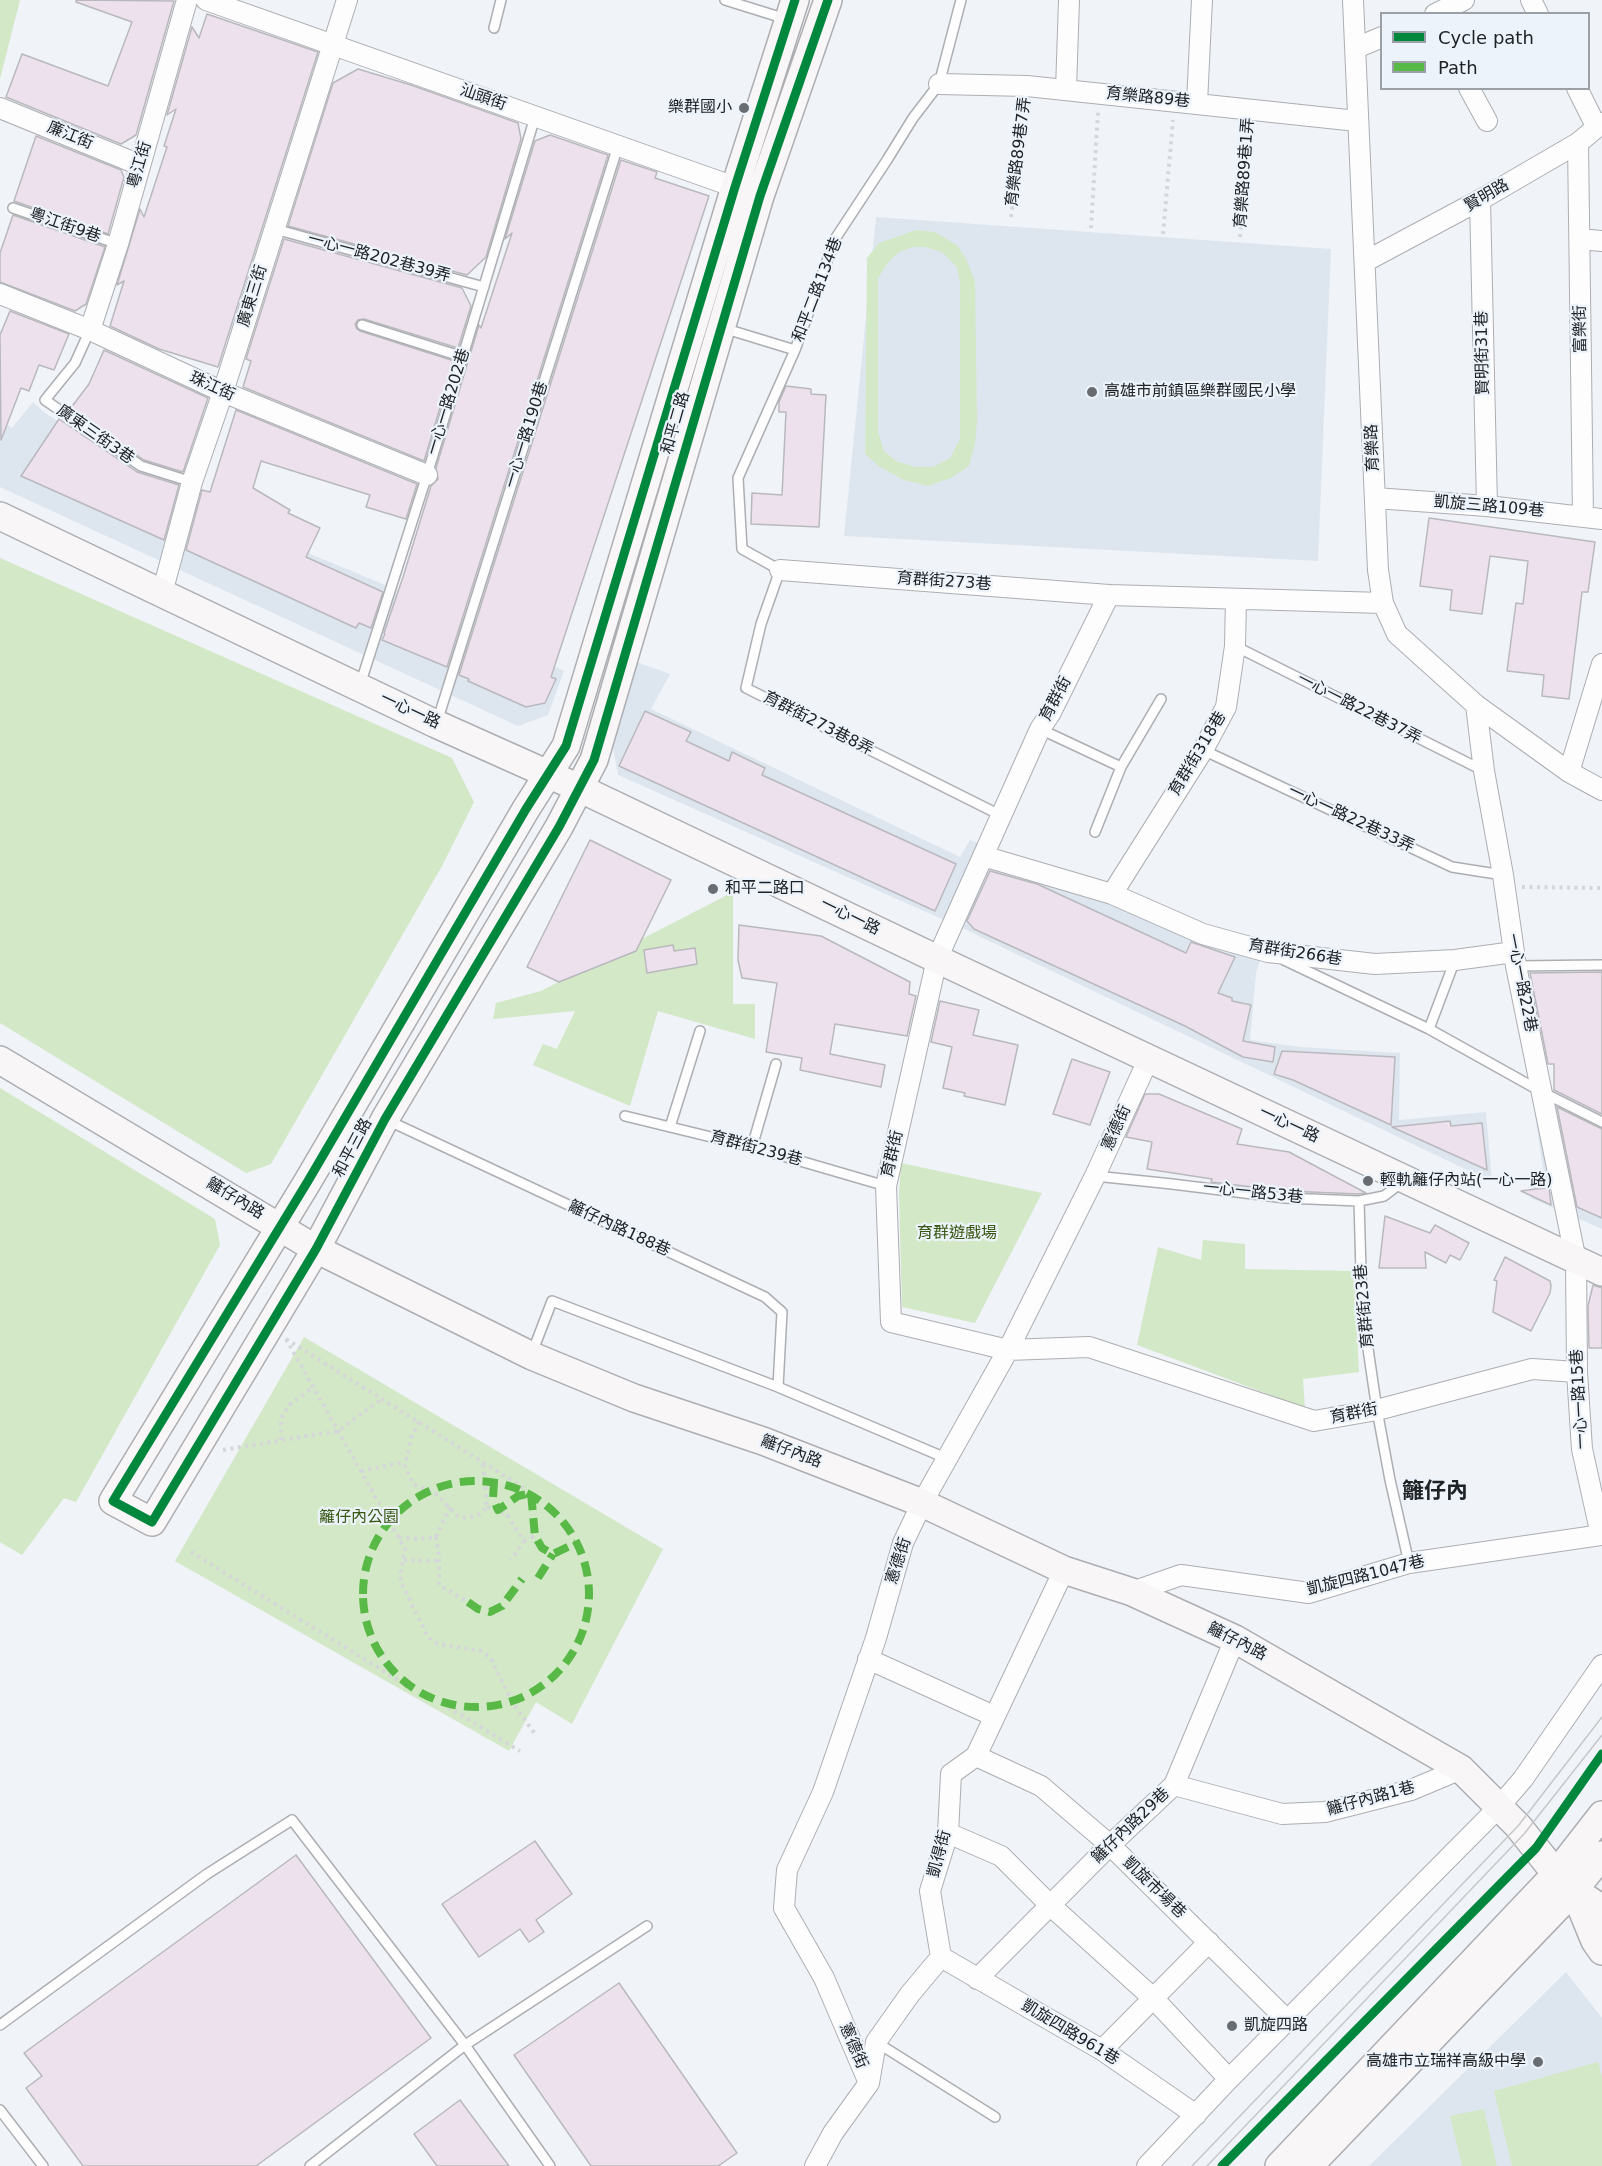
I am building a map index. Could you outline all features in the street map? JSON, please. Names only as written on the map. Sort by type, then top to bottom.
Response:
[{"type":"street","name":"粵江街","points":[[90,330],[118,244],[187,0]]},
{"type":"street","name":"汕頭街","points":[[206,0],[747,192]]},
{"type":"street","name":"廣東三街","points":[[162,593],[192,482],[223,392],[347,0]]},
{"type":"street","name":"和平二路","points":[[747,192],[828,0]]},
{"type":"street","points":[[1066,90],[1069,0]]},
{"type":"street","points":[[1197,103],[1202,0]]},
{"type":"street","name":"育樂路","points":[[1353,0],[1378,570],[1383,603],[1397,634],[1476,705],[1569,772],[1602,790]]},
{"type":"street","points":[[1439,12],[1464,0]]},
{"type":"street","name":"和平二路","points":[[549,774],[567,746],[707,325],[747,192],[792,10]]},
{"type":"street","points":[[1356,48],[1380,38]]},
{"type":"street","name":"育樂路89巷","points":[[939,84],[1027,86],[1357,121]]},
{"type":"street","points":[[1470,90],[1487,121]]},
{"type":"street","points":[[1578,90],[1599,124]]},
{"type":"street","name":"廉江街","points":[[0,108],[140,165]]},
{"type":"street","name":"賢明路","points":[[1366,261],[1480,200],[1578,143],[1599,124]]},
{"type":"street","name":"富樂街","points":[[1578,143],[1580,239],[1593,517]]},
{"type":"street","name":"賢明街31巷","points":[[1480,200],[1487,506]]},
{"type":"street","points":[[1580,239],[1602,241]]},
{"type":"street","name":"珠江街","points":[[0,294],[90,330],[223,392],[427,475]]},
{"type":"street","name":"和平二路","points":[[579,788],[594,760],[707,325]]},
{"type":"street","name":"凱旋三路109巷","points":[[1375,498],[1593,517]]},
{"type":"street","name":"一心一路","points":[[0,516],[436,724],[579,788],[1602,1272]]},
{"type":"street","name":"育群街273巷","points":[[780,570],[1109,595]]},
{"type":"street","points":[[1109,595],[1383,603]]},
{"type":"street","name":"育群街","points":[[1109,595],[1050,714],[1040,729],[937,959],[886,1186],[891,1322],[1008,1350],[1089,1347],[1314,1421],[1377,1410],[1532,1369],[1578,1372]]},
{"type":"street","name":"育群街318巷","points":[[1112,894],[1203,750],[1226,707],[1235,646],[1236,599]]},
{"type":"street","points":[[1569,772],[1602,664]]},
{"type":"street","name":"一心一路22巷","points":[[1476,705],[1484,771],[1504,881],[1515,959],[1576,1260]]},
{"type":"street","name":"和平三路","points":[[549,774],[520,819],[308,1181],[113,1501],[152,1522],[316,1249],[385,1119],[579,788]]},
{"type":"street","name":"育群街266巷","points":[[983,856],[1112,894],[1203,934],[1268,952],[1375,964],[1515,959]]},
{"type":"street","name":"憲德街","points":[[869,2083],[824,1978],[784,1908],[787,1870],[823,1792],[868,1659],[903,1543],[922,1503],[1008,1350],[1095,1176],[1149,1058]]},
{"type":"street","name":"籬仔內路","points":[[0,1060],[316,1249],[532,1356],[634,1398],[763,1441],[922,1503],[1064,1570],[1132,1592],[1235,1639],[1461,1769],[1518,1826],[1565,1882]]},
{"type":"street","name":"一心一路15巷","points":[[1576,1260],[1582,1449],[1602,1535]]},
{"type":"street","name":"凱旋四路1047巷","points":[[1132,1592],[1181,1575],[1309,1593],[1409,1563],[1602,1535]]},
{"type":"street","points":[[976,1756],[1064,1570]]},
{"type":"street","name":"籬仔內路29巷","points":[[977,1979],[1110,1845],[1174,1785],[1235,1639]]},
{"type":"street","points":[[868,1659],[994,1716]]},
{"type":"street","points":[[1147,2166],[1229,2079],[1498,1808],[1523,1779],[1602,1665]]},
{"type":"street","name":"凱得街","points":[[941,1957],[930,1891],[948,1833],[951,1774],[976,1756]]},
{"type":"street","name":"凱旋市場巷","points":[[976,1756],[1041,1786],[1110,1845],[1288,2021]]},
{"type":"street","name":"籬仔內路1巷","points":[[1174,1785],[1282,1814],[1326,1812],[1412,1790],[1461,1769]]},
{"type":"street","points":[[1309,2166],[1565,1882],[1602,1815]]},
{"type":"street","points":[[948,1833],[1001,1857],[1051,1906],[1153,1998],[1229,2079]]},
{"type":"street","points":[[1279,2166],[1565,1882],[1602,1855]]},
{"type":"street","points":[[1565,1882],[1602,1909]]},
{"type":"street","points":[[1565,1882],[1602,1951]]},
{"type":"street","points":[[1102,2050],[1209,1942]]},
{"type":"street","points":[[815,2166],[833,2133],[869,2083],[876,2042],[910,1994],[941,1957]]},
{"type":"street","name":"凱旋四路961巷","points":[[941,1957],[1102,2050],[1196,2115]]},
{"type":"lane","points":[[494,28],[501,0]]},
{"type":"lane","points":[[725,0],[792,10]]},
{"type":"lane","points":[[939,84],[961,0]]},
{"type":"lane","name":"和平二路134巷","points":[[707,325],[795,350],[835,239],[913,117],[939,84]]},
{"type":"lane","name":"一心一路202巷","points":[[359,687],[427,475],[536,117]]},
{"type":"lane","name":"一心一路190巷","points":[[436,724],[618,146]]},
{"type":"lane","name":"粵江街9巷","points":[[13,208],[118,244]]},
{"type":"lane","name":"一心一路202巷39弄","points":[[275,229],[484,287]]},
{"type":"lane","points":[[362,325],[462,357]]},
{"type":"lane","name":"廣東三街3巷","points":[[90,330],[75,363],[45,400],[141,466],[192,482]]},
{"type":"lane","points":[[780,570],[742,549],[738,478],[795,350]]},
{"type":"lane","name":"育群街273巷8弄","points":[[780,570],[762,624],[746,688],[1002,816]]},
{"type":"lane","name":"一心一路22巷37弄","points":[[1235,646],[1484,771]]},
{"type":"lane","points":[[1095,832],[1121,767],[1161,699]]},
{"type":"lane","points":[[1040,729],[1121,767]]},
{"type":"lane","name":"一心一路22巷33弄","points":[[1203,750],[1452,867],[1504,881]]},
{"type":"lane","points":[[1268,952],[1430,1029],[1542,1092],[1602,1122]]},
{"type":"lane","points":[[1515,959],[1602,965]]},
{"type":"lane","points":[[1430,1029],[1455,960]]},
{"type":"lane","points":[[670,1127],[700,1031]]},
{"type":"lane","points":[[752,1147],[776,1065]]},
{"type":"lane","name":"育群街239巷","points":[[625,1116],[752,1147],[886,1186]]},
{"type":"lane","name":"籬仔內路188巷","points":[[385,1119],[765,1297],[782,1312],[778,1387]]},
{"type":"lane","name":"一心一路53巷","points":[[1095,1176],[1285,1198],[1359,1201],[1384,1196],[1405,1179]]},
{"type":"lane","name":"育群街23巷","points":[[1359,1201],[1362,1308],[1377,1410],[1409,1563]]},
{"type":"lane","points":[[532,1356],[552,1301],[778,1387],[948,1459]]},
{"type":"lane","points":[[0,2025],[207,1874],[292,1820],[465,2045],[550,2166]]},
{"type":"lane","points":[[310,2166],[465,2045],[647,1926]]},
{"type":"lane","points":[[876,2042],[996,2117]]},
{"type":"lane","points":[[0,2110],[43,2166]]},
{"type":"path","points":[[1091,228],[1099,93]]},
{"type":"path","points":[[1163,234],[1174,101]]},
{"type":"path","points":[[1504,881],[1602,888]]},
{"type":"path","points":[[527,1490],[286,1338],[405,1549],[400,1576],[402,1584],[428,1637],[438,1644],[481,1651],[490,1657],[512,1702],[535,1734]]},
{"type":"path","points":[[281,1440],[280,1419],[289,1405],[314,1388]]},
{"type":"path","points":[[223,1449],[338,1431],[382,1399]]},
{"type":"path","points":[[419,1422],[411,1438],[405,1462],[413,1484],[435,1493],[458,1516],[466,1518],[480,1514],[487,1507]]},
{"type":"path","points":[[361,1472],[405,1462]]},
{"type":"path","points":[[483,1462],[487,1507]]},
{"type":"path","points":[[487,1507],[506,1512],[524,1541]]},
{"type":"path","points":[[450,1508],[436,1537],[439,1585],[468,1602]]},
{"type":"path","points":[[511,1560],[524,1541],[535,1536]]},
{"type":"path","points":[[398,1537],[417,1539],[436,1537]]},
{"type":"path","points":[[191,1552],[406,1685]]},
{"type":"path","points":[[404,1560],[439,1561]]},
{"type":"path","points":[[448,1707],[520,1750]]},
{"type":"shaded area","name":"高雄市前鎮區樂群國民小學","points":[[876,217],[1331,249],[1318,561],[844,536]]},
{"type":"shaded area","points":[[33,402],[45,413],[199,508],[383,584],[564,671],[548,715],[518,726],[0,487],[0,422],[12,428]]},
{"type":"shaded area","points":[[631,660],[670,674],[651,709],[960,857],[970,840],[1265,945],[1256,973],[1250,1040],[1300,1047],[1400,1053],[1399,1120],[1486,1112],[1492,1182],[962,928],[618,775],[613,747]]},
{"type":"shaded area","points":[[1535,1093],[1602,1126],[1602,1229],[1531,1198],[1531,1175],[1544,1175],[1534,1108]]},
{"type":"shaded area","name":"高雄市立瑞祥高級中學","points":[[1566,1972],[1602,2018],[1602,2166],[1369,2166]]},
{"type":"green space","points":[[0,0],[20,0],[0,79]]},
{"type":"green space","points":[[916,230],[935,232],[958,246],[975,281],[977,420],[975,444],[969,466],[951,478],[928,486],[904,480],[880,467],[865,454],[867,258],[879,243]],"holes":[[[913,247],[925,247],[942,252],[957,267],[960,283],[960,439],[950,458],[933,467],[915,467],[896,461],[884,451],[878,432],[878,278],[899,252]]]},
{"type":"green space","points":[[0,558],[452,758],[474,802],[442,866],[271,1164],[246,1173],[0,1023]]},
{"type":"green space","points":[[733,892],[733,1004],[755,1004],[755,1039],[658,1011],[630,1106],[533,1065],[543,1044],[557,1049],[575,1011],[493,1019],[496,1003],[541,991]]},
{"type":"green space","points":[[0,1088],[215,1219],[220,1245],[76,1502],[64,1498],[22,1555],[0,1542]]},
{"type":"green space","name":"育群遊戲場","points":[[901,1163],[1042,1193],[975,1323],[902,1307],[899,1192]]},
{"type":"green space","points":[[1203,1240],[1245,1244],[1245,1269],[1354,1271],[1359,1372],[1303,1379],[1305,1408],[1137,1345],[1158,1247],[1201,1260]]},
{"type":"green space","name":"籬仔內公園","points":[[304,1337],[663,1549],[572,1724],[536,1702],[509,1751],[175,1561]]},
{"type":"green space","points":[[1598,2062],[1602,2077],[1602,2166],[1512,2166],[1494,2091]]},
{"type":"green space","points":[[1484,2109],[1497,2166],[1462,2166],[1450,2116]]},
{"type":"building","points":[[76,0],[174,1],[136,135],[121,144],[6,97],[22,54],[108,86],[132,22],[76,2]]},
{"type":"building","points":[[207,14],[318,52],[218,367],[159,349],[110,326],[124,281],[117,285],[140,209],[144,217],[167,147],[164,146],[176,109],[167,115],[192,27],[199,38]]},
{"type":"building","points":[[358,69],[518,123],[521,139],[486,257],[467,275],[288,226],[333,83]]},
{"type":"building","points":[[550,135],[608,155],[447,667],[382,640],[431,486],[438,479],[436,468],[479,325],[481,328],[512,233],[505,239],[535,141]]},
{"type":"building","points":[[36,136],[121,170],[124,177],[108,234],[14,201]]},
{"type":"building","points":[[621,160],[657,172],[655,178],[709,196],[551,677],[556,679],[545,703],[526,707],[459,675]]},
{"type":"building","points":[[13,215],[105,247],[86,304],[75,311],[0,282],[0,253]]},
{"type":"building","points":[[284,239],[462,288],[471,306],[458,348],[364,319],[358,320],[355,324],[360,331],[454,361],[424,461],[243,387],[251,361],[246,359]]},
{"type":"building","points":[[10,311],[69,334],[54,370],[39,365],[29,391],[21,388],[1,440],[0,335]]},
{"type":"building","points":[[104,350],[208,398],[183,472],[144,460],[70,409],[89,384]]},
{"type":"building","points":[[786,386],[811,389],[811,394],[826,395],[819,527],[751,524],[752,493],[782,495],[786,412],[779,412],[779,402]]},
{"type":"building","points":[[236,410],[417,484],[406,519],[366,507],[370,495],[261,461],[253,488],[290,510],[288,513],[320,528],[306,557],[383,592],[371,628],[359,623],[356,628],[186,550],[202,490],[210,492]]},
{"type":"building","points":[[59,419],[137,472],[179,485],[164,540],[21,476]]},
{"type":"building","points":[[1429,518],[1595,542],[1588,592],[1582,592],[1569,699],[1542,696],[1544,675],[1507,671],[1516,603],[1523,604],[1528,561],[1490,556],[1482,614],[1450,610],[1452,590],[1420,586]]},
{"type":"building","points":[[645,711],[691,732],[686,741],[729,761],[732,752],[765,768],[762,775],[956,864],[935,911],[619,766]]},
{"type":"building","points":[[590,840],[671,880],[636,951],[559,982],[527,967]]},
{"type":"building","points":[[990,871],[1037,884],[1186,953],[1191,942],[1235,957],[1218,993],[1232,998],[1232,1001],[1251,1005],[1243,1041],[1275,1047],[1273,1062],[1243,1057],[1185,1026],[974,929],[967,921]]},
{"type":"building","points":[[739,925],[821,936],[910,982],[909,994],[916,996],[907,1036],[835,1024],[830,1054],[885,1065],[881,1087],[800,1070],[802,1058],[766,1052],[777,983],[742,978],[738,960]]},
{"type":"building","points":[[673,945],[674,951],[695,948],[697,964],[647,973],[644,950]]},
{"type":"building","points":[[1602,972],[1602,1114],[1554,1090],[1554,1064],[1548,1064],[1530,973]]},
{"type":"building","points":[[940,1001],[979,1010],[973,1035],[1018,1045],[1005,1105],[964,1096],[965,1093],[943,1088],[952,1047],[931,1042]]},
{"type":"building","points":[[1282,1051],[1395,1057],[1391,1125],[1293,1080],[1274,1074]]},
{"type":"building","points":[[1072,1059],[1110,1072],[1090,1125],[1053,1114]]},
{"type":"building","points":[[1145,1094],[1159,1094],[1242,1129],[1237,1144],[1289,1152],[1366,1193],[1286,1191],[1211,1182],[1212,1179],[1147,1169],[1152,1142],[1126,1137]]},
{"type":"building","points":[[1557,1107],[1602,1129],[1602,1218],[1577,1207]]},
{"type":"building","points":[[1450,1121],[1451,1126],[1482,1123],[1487,1170],[1392,1127]]},
{"type":"building","points":[[1549,1188],[1551,1205],[1521,1191],[1536,1189]]},
{"type":"building","points":[[1385,1216],[1430,1233],[1435,1225],[1469,1243],[1460,1260],[1450,1255],[1446,1263],[1425,1252],[1426,1268],[1379,1268]]},
{"type":"building","points":[[1505,1257],[1550,1281],[1550,1293],[1531,1331],[1493,1312],[1497,1281],[1494,1280]]},
{"type":"building","points":[[1593,1285],[1602,1288],[1602,1348],[1589,1348],[1588,1306]]},
{"type":"building","points":[[535,1841],[572,1894],[536,1920],[544,1932],[529,1942],[520,1929],[479,1957],[442,1904]]},
{"type":"building","points":[[296,1855],[431,2038],[256,2166],[83,2166],[26,2088],[42,2076],[24,2053]]},
{"type":"building","points":[[619,1983],[737,2153],[718,2166],[591,2166],[514,2055]]},
{"type":"building","points":[[460,2100],[509,2166],[437,2166],[414,2134]]},
{"type":"tram line","points":[[1192,2166],[1518,1826],[1602,1717]]},
{"type":"tram line","points":[[1207,2166],[1524,1834],[1602,1735]]},
{"type":"marked path","points":[[465,1481],[487,1481],[519,1489],[529,1494],[548,1506],[564,1522],[581,1551],[587,1572],[589,1594],[587,1616],[581,1637],[564,1666],[548,1682],[519,1699],[487,1707],[465,1707],[433,1699],[423,1694],[404,1682],[388,1666],[371,1637],[363,1605],[363,1583],[371,1551],[376,1541],[388,1522],[404,1506],[433,1489],[465,1481]]},
{"type":"marked path","points":[[494,1482],[493,1498],[498,1510],[518,1496],[531,1493],[535,1536],[542,1548],[553,1554],[576,1543]]},
{"type":"marked path","points":[[538,1578],[553,1554]]},
{"type":"marked path","points":[[468,1602],[478,1609],[490,1612],[502,1606],[522,1579]]},
{"type":"cycle path","points":[[795,0],[735,187],[566,746],[526,809],[308,1181],[113,1501],[152,1522],[316,1249],[385,1119],[559,827],[594,760],[760,196],[828,0]]},
{"type":"cycle path","points":[[1222,2166],[1536,1848],[1602,1754]]},
{"type":"place","name":"樂群國小","points":[[744,108]]},
{"type":"place","name":"高雄市前鎮區樂群國民小學","points":[[1092,392]]},
{"type":"place","name":"和平二路口","points":[[713,889]]},
{"type":"place","name":"輕軌籬仔內站(一心一路)","points":[[1368,1181]]},
{"type":"place","name":"凱旋四路","points":[[1232,2026]]},
{"type":"place","name":"高雄市立瑞祥高級中學","points":[[1538,2062]]},
{"type":"district","name":"籬仔內","points":[[1435,1492]]}]
